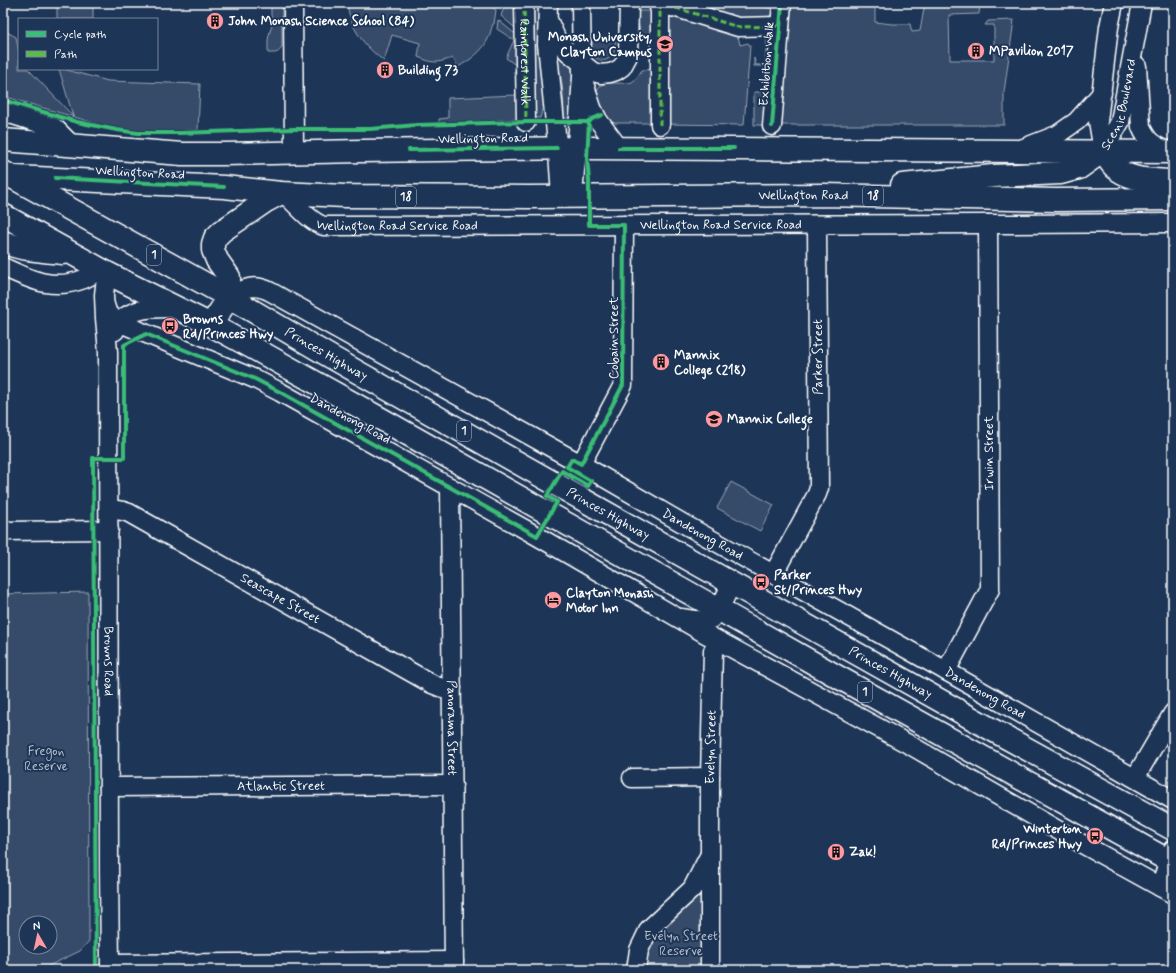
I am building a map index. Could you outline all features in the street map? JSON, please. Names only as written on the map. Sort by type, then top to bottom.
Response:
[{"type":"highway","points":[[3,131],[41,143]]},
{"type":"highway","name":"Wellington Road","points":[[3,140],[182,154],[567,148],[1170,152]]},
{"type":"highway","points":[[824,196],[977,177],[1061,173],[1079,168],[1103,151],[1110,162],[1118,170],[1127,175],[1147,179],[1173,181]]},
{"type":"highway","name":"Wellington Road","points":[[5,175],[224,187],[282,193],[368,196],[824,196],[1056,200],[1173,199]]},
{"type":"highway","name":"Princes Highway","points":[[5,175],[229,297],[337,360],[998,733],[1173,829]]},
{"type":"highway","points":[[211,325],[229,297],[229,277],[214,254],[214,240],[222,231],[266,201],[282,193]]},
{"type":"highway","name":"1","points":[[3,215],[105,272],[211,325],[383,420],[831,673],[1172,857]]},
{"type":"highway","points":[[3,242],[25,249],[70,253]]},
{"type":"street","points":[[293,3],[294,153]]},
{"type":"street","name":"Rainforest Walk","points":[[524,3],[526,122]]},
{"type":"street","points":[[567,196],[567,148],[582,70],[581,3]]},
{"type":"street","points":[[582,70],[601,74],[613,72],[623,65],[627,59],[629,50],[629,3]]},
{"type":"street","name":"Exhibition Walk","points":[[772,126],[782,3]]},
{"type":"street","points":[[1106,3],[1109,27]]},
{"type":"street","name":"Scenic Boulevard","points":[[1103,151],[1098,121],[1109,27],[1114,3]]},
{"type":"street","name":"Scenic Boulevard","points":[[1103,151],[1120,122],[1142,3]]},
{"type":"street","points":[[660,125],[660,11],[658,4],[680,9],[738,27],[780,26]]},
{"type":"street","points":[[548,11],[560,43],[582,70],[592,108],[598,120],[619,148]]},
{"type":"street","points":[[548,11],[547,44],[567,148]]},
{"type":"street","points":[[1136,35],[1141,127],[1151,144],[1170,152]]},
{"type":"street","points":[[1016,151],[1057,135],[1077,121],[1102,93]]},
{"type":"street","points":[[3,112],[55,128],[73,146]]},
{"type":"street","name":"Wellington Road Service Road","points":[[282,193],[312,220],[319,225],[324,226],[1173,223]]},
{"type":"street","name":"Wellington Road Service Road","points":[[995,224],[1056,200]]},
{"type":"street","name":"Irwin Street","points":[[946,671],[990,589],[995,224]]},
{"type":"street","name":"Cobain Street","points":[[580,464],[623,385],[624,225]]},
{"type":"street","name":"Parker Street","points":[[774,573],[819,488],[817,225]]},
{"type":"street","points":[[3,267],[37,282],[51,284],[84,279],[105,272]]},
{"type":"street","name":"Browns Road","points":[[105,272],[105,305],[108,352],[110,967]]},
{"type":"street","name":"Dandenong Road","points":[[229,297],[248,288],[255,287],[267,290],[774,573],[1173,800]]},
{"type":"street","name":"Dandenong Road","points":[[105,305],[106,311],[109,315],[119,322],[255,379],[280,392],[450,487],[718,641],[910,745],[1075,840],[1167,890],[1172,857]]},
{"type":"street","points":[[119,322],[126,316],[139,310],[176,308]]},
{"type":"street","name":"Browns Road","points":[[108,352],[119,322]]},
{"type":"street","name":"Dandenong Road","points":[[383,420],[397,457]]},
{"type":"street","name":"Panorama Street","points":[[450,487],[454,966]]},
{"type":"street","name":"Seascape Street","points":[[109,509],[123,510],[129,513],[432,684],[442,688],[452,688]]},
{"type":"street","points":[[3,531],[109,530]]},
{"type":"street","name":"Dandenong Road","points":[[678,618],[708,620],[719,609],[732,583]]},
{"type":"street","name":"Evelyn Street","points":[[710,970],[710,777],[713,651],[718,641]]},
{"type":"street","points":[[790,680],[831,673]]},
{"type":"street","points":[[1135,778],[1173,713]]},
{"type":"street","points":[[632,778],[710,777]]},
{"type":"street","name":"Atlantic Street","points":[[109,787],[453,785]]},
{"type":"street","name":"Evelyn Street","points":[[636,970],[638,950],[649,930],[692,889],[710,855]]},
{"type":"street","points":[[110,967],[454,966]]},
{"type":"green space","points":[[57,3],[93,3],[93,18],[57,18]]},
{"type":"green space","points":[[271,3],[282,3],[282,46],[277,52],[268,53],[268,40],[273,20],[273,17],[271,17]]},
{"type":"green space","points":[[347,3],[488,3],[496,10],[494,24],[485,44],[467,62],[458,67],[453,58],[436,62],[418,57],[420,43],[392,35],[384,61],[364,43],[359,36],[351,20]]},
{"type":"green space","points":[[506,3],[521,3],[521,27],[515,28],[501,16]]},
{"type":"green space","points":[[529,3],[541,3],[544,101],[540,118],[531,118]]},
{"type":"green space","points":[[680,3],[755,3],[755,5],[773,9],[772,15],[761,19],[737,20],[714,15]]},
{"type":"green space","points":[[787,3],[875,3],[875,22],[910,24],[912,32],[920,31],[925,3],[980,3],[979,14],[949,15],[950,60],[994,60],[994,25],[985,25],[988,21],[1014,20],[1004,92],[1004,125],[754,125],[754,92],[779,92]]},
{"type":"green space","points":[[636,11],[655,11],[655,36],[641,36]]},
{"type":"green space","points":[[664,11],[737,31],[740,45],[748,43],[750,46],[744,125],[664,124]]},
{"type":"green space","points":[[498,20],[520,38],[517,66],[506,58],[514,40],[497,29]]},
{"type":"green space","points":[[3,30],[16,37],[18,48],[18,70],[29,70],[73,116],[59,70],[67,70],[108,81],[200,84],[198,130],[125,132],[3,96]]},
{"type":"green space","points":[[777,31],[768,66],[754,66],[754,58],[756,65],[765,65],[767,35]]},
{"type":"green space","points":[[595,37],[615,37],[615,48],[612,56],[607,60],[596,58],[593,53],[592,46]]},
{"type":"green space","points":[[554,51],[572,66],[573,69],[573,118],[564,118],[562,84]]},
{"type":"green space","points":[[517,68],[522,119],[439,123],[439,119],[448,118],[448,98],[516,95],[516,75],[513,73]]},
{"type":"green space","points":[[657,69],[657,123],[615,123],[609,121],[599,112],[596,95],[600,86],[608,83],[632,82],[637,78],[642,70]]},
{"type":"green space","points":[[731,482],[774,505],[760,531],[717,508]]},
{"type":"green space","name":"Fregon Reserve","points":[[88,592],[89,941],[80,951],[40,970],[3,970],[3,594]]},
{"type":"green space","name":"Evelyn Street Reserve","points":[[699,890],[706,894],[707,970],[642,970],[650,939]]},
{"type":"marked path","points":[[524,3],[526,122]]},
{"type":"marked path","points":[[658,3],[660,11],[660,125]]},
{"type":"marked path","points":[[658,4],[680,9],[738,27],[780,26]]},
{"type":"cycle path","points":[[772,126],[782,3]]},
{"type":"cycle path","points":[[3,100],[77,122],[138,133],[294,129],[370,129],[417,125],[589,122],[592,119],[602,115]]},
{"type":"cycle path","points":[[96,970],[93,458],[124,458],[124,345],[146,334],[255,379],[537,536],[557,502],[547,496],[562,471],[588,486],[591,481],[567,467],[572,459],[581,464],[623,385],[624,225],[589,225],[589,181],[587,158],[589,122]]},
{"type":"cycle path","points":[[409,150],[557,148]]},
{"type":"cycle path","points":[[619,148],[734,148]]},
{"type":"cycle path","points":[[55,178],[224,187]]},
{"type":"place","name":"John Monash Science School (84)","points":[[215,21]]},
{"type":"place","name":"Monash University, Clayton Campus","points":[[665,44]]},
{"type":"place","name":"MPavilion 2017","points":[[976,51]]},
{"type":"place","name":"Building 73","points":[[385,70]]},
{"type":"place","name":"Browns Rd/Princes Hwy","points":[[170,326]]},
{"type":"place","name":"Mannix College (218)","points":[[661,362]]},
{"type":"place","name":"Mannix College","points":[[714,419]]},
{"type":"place","name":"Parker St/Princes Hwy","points":[[761,582]]},
{"type":"place","name":"Clayton Monash Motor Inn","points":[[553,600]]},
{"type":"place","name":"Winterton Rd/Princes Hwy","points":[[1095,836]]},
{"type":"place","name":"Zak!","points":[[836,852]]}]
